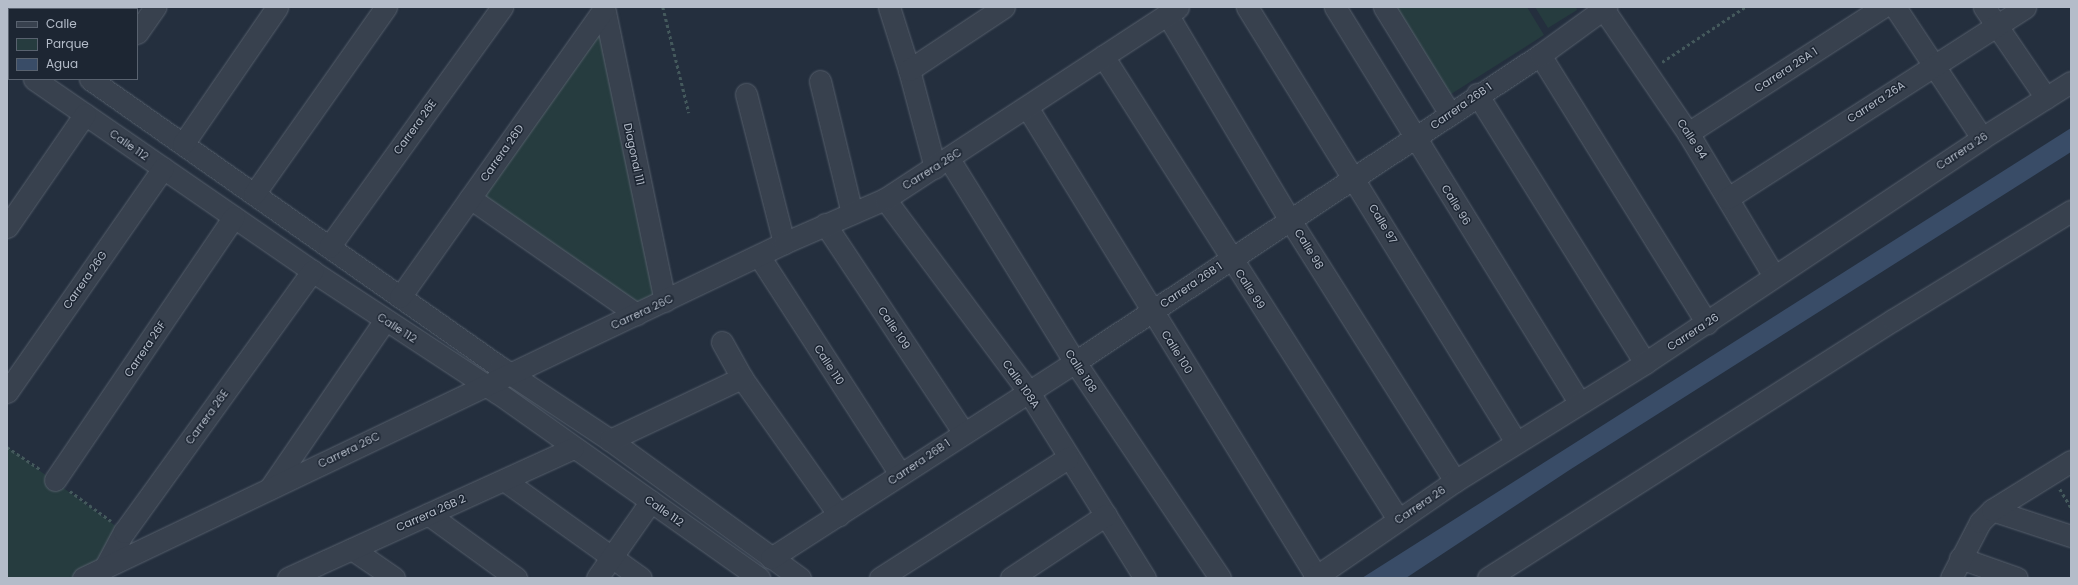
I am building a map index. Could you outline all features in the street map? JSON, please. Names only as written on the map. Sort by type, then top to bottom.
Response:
[{"type":"street","points":[[138,32],[155,7]]},
{"type":"street","points":[[183,144],[277,7]]},
{"type":"street","points":[[254,194],[386,7]]},
{"type":"street","name":"Carrera 26E","points":[[329,247],[502,7]]},
{"type":"street","name":"Calle 108","points":[[889,7],[909,70],[942,164],[1220,578]]},
{"type":"street","points":[[909,70],[1004,7]]},
{"type":"street","name":"Calle 97","points":[[1247,7],[1355,177],[1516,442]]},
{"type":"street","name":"Calle 96","points":[[1334,7],[1580,402]]},
{"type":"street","points":[[1384,7],[1450,114]]},
{"type":"street","name":"Carrera 26A 1","points":[[1688,133],[1883,7]]},
{"type":"street","points":[[1895,7],[1932,65],[1982,138]]},
{"type":"street","points":[[1984,7],[1998,25],[2046,98]]},
{"type":"street","name":"Carrera 26A","points":[[1728,198],[1932,65],[2025,7]]},
{"type":"street","name":"Carrera 26D","points":[[400,297],[604,8]]},
{"type":"street","name":"Diagonal 111","points":[[604,8],[665,301]]},
{"type":"street","name":"Carrera 26B 1","points":[[771,558],[839,515],[963,432],[1152,312],[1230,258],[1415,138],[1477,94],[1540,55],[1604,8]]},
{"type":"street","name":"Calle 94","points":[[1604,8],[1688,133],[1774,276]]},
{"type":"street","name":"Carrera 26C","points":[[83,578],[105,566],[825,224],[885,199],[942,164],[1173,11]]},
{"type":"street","name":"Calle 98","points":[[1173,11],[1290,220],[1455,481]]},
{"type":"street","points":[[1540,55],[1707,323]]},
{"type":"street","name":"Calle 99","points":[[1103,56],[1230,258],[1398,519]]},
{"type":"street","name":"Calle 112","points":[[35,80],[384,320],[486,385],[573,448],[651,501],[759,578]]},
{"type":"street","points":[[98,81],[183,144],[400,297],[610,440],[800,578]]},
{"type":"street","points":[[820,81],[852,213]]},
{"type":"street","name":"Carrera 26","points":[[1315,577],[1455,481],[1707,323],[1774,276],[1982,138],[2071,82]]},
{"type":"street","points":[[746,94],[784,244]]},
{"type":"street","points":[[1477,94],[1645,363]]},
{"type":"street","name":"Calle 100","points":[[1026,108],[1315,577]]},
{"type":"street","points":[[7,227],[85,114]]},
{"type":"street","name":"Carrera 26G","points":[[7,392],[164,168]]},
{"type":"street","points":[[470,198],[636,314]]},
{"type":"street","name":"Calle 108A","points":[[885,199],[1028,391],[1068,458],[1145,578]]},
{"type":"street","points":[[1488,578],[1893,320],[2071,211]]},
{"type":"street","name":"Carrera 26F","points":[[55,480],[234,217]]},
{"type":"street","name":"Calle 109","points":[[825,224],[963,432]]},
{"type":"street","name":"Calle 110","points":[[759,256],[900,474]]},
{"type":"street","name":"Carrera 26E","points":[[105,566],[124,532],[312,271]]},
{"type":"street","points":[[269,488],[384,320]]},
{"type":"street","points":[[722,342],[742,378],[839,515]]},
{"type":"street","points":[[610,440],[742,378]]},
{"type":"street","name":"Carrera 26B 2","points":[[288,578],[573,448]]},
{"type":"street","points":[[880,578],[1068,458]]},
{"type":"street","points":[[1951,578],[1960,558],[1980,522],[1992,510],[2071,461]]},
{"type":"street","points":[[504,480],[641,578]]},
{"type":"street","points":[[597,578],[651,501]]},
{"type":"street","points":[[1992,510],[2071,536]]},
{"type":"street","points":[[428,514],[516,578]]},
{"type":"street","points":[[1011,578],[1106,515]]},
{"type":"street","points":[[352,549],[394,578]]},
{"type":"street","points":[[1960,558],[2017,578]]},
{"type":"path","points":[[663,7],[689,113]]},
{"type":"path","points":[[1648,72],[1745,7]]},
{"type":"green space","points":[[1392,7],[1527,7],[1544,35],[1448,96]]},
{"type":"green space","points":[[1535,7],[1576,7],[1577,10],[1548,28]]},
{"type":"green space","points":[[604,9],[665,301],[636,314],[470,198]]},
{"type":"green space","points":[[7,447],[124,532],[83,578],[7,578]]},
{"type":"water","points":[[2071,128],[2071,152],[1571,469],[1406,578],[1362,578]]}]
